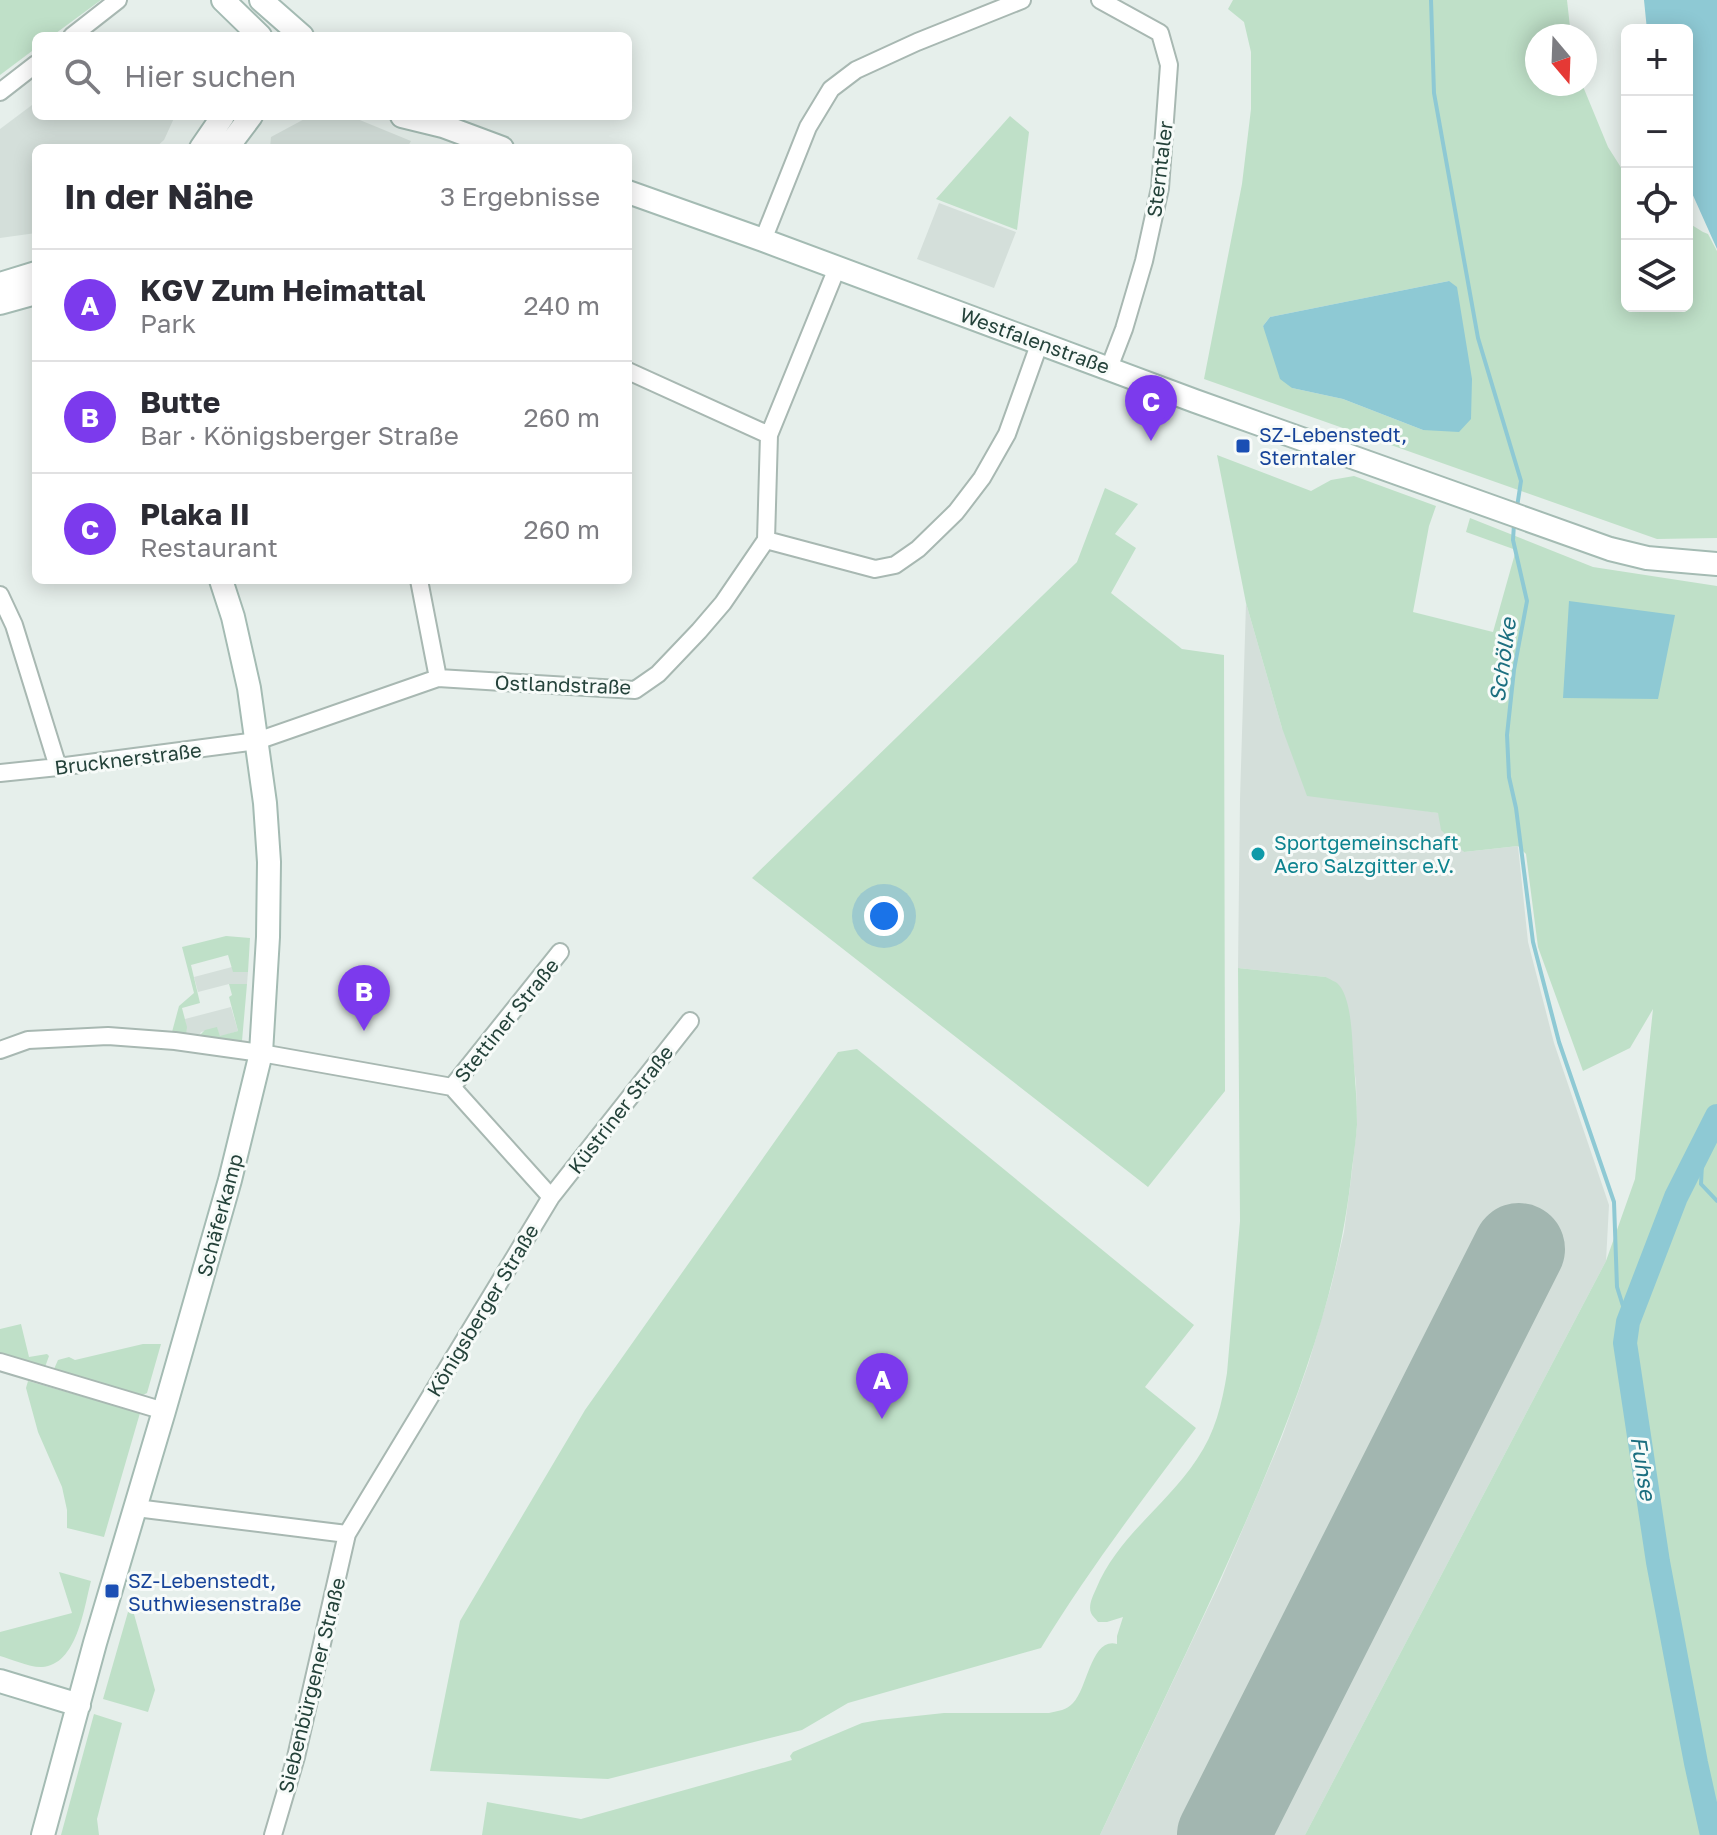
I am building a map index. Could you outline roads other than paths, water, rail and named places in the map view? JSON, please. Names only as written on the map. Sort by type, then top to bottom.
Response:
[{"type":"street","points":[[77,32],[118,0]]},
{"type":"street","points":[[223,0],[256,32]]},
{"type":"street","points":[[261,0],[293,32]]},
{"type":"street","points":[[763,240],[808,127],[831,89],[856,70],[1022,0]]},
{"type":"street","name":"Sterntaler","points":[[1100,0],[1160,33],[1169,65],[1160,188],[1144,261],[1109,368]]},
{"type":"street","points":[[0,92],[32,67]]},
{"type":"street","points":[[204,144],[220,120]]},
{"type":"street","points":[[230,144],[248,120]]},
{"type":"street","points":[[434,121],[492,144]]},
{"type":"street","name":"Westfalenstraße","points":[[632,193],[1195,401],[1610,549],[1647,558],[1717,564]]},
{"type":"street","points":[[837,268],[769,435],[766,540],[875,569],[895,565],[918,549],[956,512],[982,478],[1007,434],[1040,342]]},
{"type":"street","points":[[0,285],[32,274]]},
{"type":"street","points":[[0,285],[32,292]]},
{"type":"street","points":[[632,373],[769,435]]},
{"type":"street","name":"Ostlandstraße","points":[[257,741],[438,678],[635,690],[658,674],[690,641],[723,603],[766,540]]},
{"type":"street","name":"Schäferkamp","points":[[43,1835],[95,1643],[230,1180],[261,1053],[267,975],[269,862],[265,803],[249,688],[222,584]]},
{"type":"street","points":[[420,584],[438,678]]},
{"type":"street","points":[[0,595],[14,625],[58,767]]},
{"type":"street","name":"Brucknerstraße","points":[[0,773],[257,741]]},
{"type":"street","name":"Stettiner Straße","points":[[452,1087],[560,952]]},
{"type":"street","name":"Küstriner Straße","points":[[551,1197],[690,1021]]},
{"type":"street","points":[[0,1050],[28,1040],[108,1036],[175,1041],[452,1087],[551,1197]]},
{"type":"street","name":"Königsberger Straße","points":[[347,1534],[551,1197]]},
{"type":"street","points":[[0,1362],[164,1411]]},
{"type":"street","points":[[136,1508],[347,1534]]},
{"type":"street","name":"Siebenbürgener Straße","points":[[273,1835],[296,1757],[347,1534]]},
{"type":"street","points":[[0,1681],[79,1705]]},
{"type":"water","points":[[1644,0],[1717,0],[1717,249],[1693,195],[1693,24],[1646,24]]},
{"type":"water","points":[[1449,281],[1457,287],[1472,379],[1471,419],[1459,432],[1423,430],[1343,399],[1292,388],[1280,379],[1263,326],[1270,317]]},
{"type":"water","points":[[1569,601],[1675,615],[1658,699],[1563,698]]},
{"type":"waterway","name":"Schölke","points":[[1431,0],[1434,93],[1478,338],[1521,481],[1517,507]]},
{"type":"waterway","name":"Schölke","points":[[1514,524],[1513,540],[1527,601],[1514,670],[1507,735],[1509,777],[1516,808],[1533,942],[1559,1042],[1614,1202],[1617,1287],[1628,1322]]},
{"type":"waterway","name":"Fuhse","points":[[1712,1835],[1658,1562],[1625,1343],[1628,1322],[1676,1197],[1717,1116]]},
{"type":"waterway","points":[[1703,1144],[1701,1184],[1717,1201]]},
{"type":"place","name":"Plaka II","points":[[1151,441]]},
{"type":"place","name":"SZ-Lebenstedt, Sterntaler","points":[[1243,446]]},
{"type":"place","name":"Sportgemeinschaft Aero Salzgitter e.V.","points":[[1258,854]]},
{"type":"place","name":"Butte","points":[[364,1031]]},
{"type":"place","name":"KGV Zum Heimattal","points":[[882,1419]]},
{"type":"place","name":"SZ-Lebenstedt, Suthwiesenstraße","points":[[112,1591]]}]
